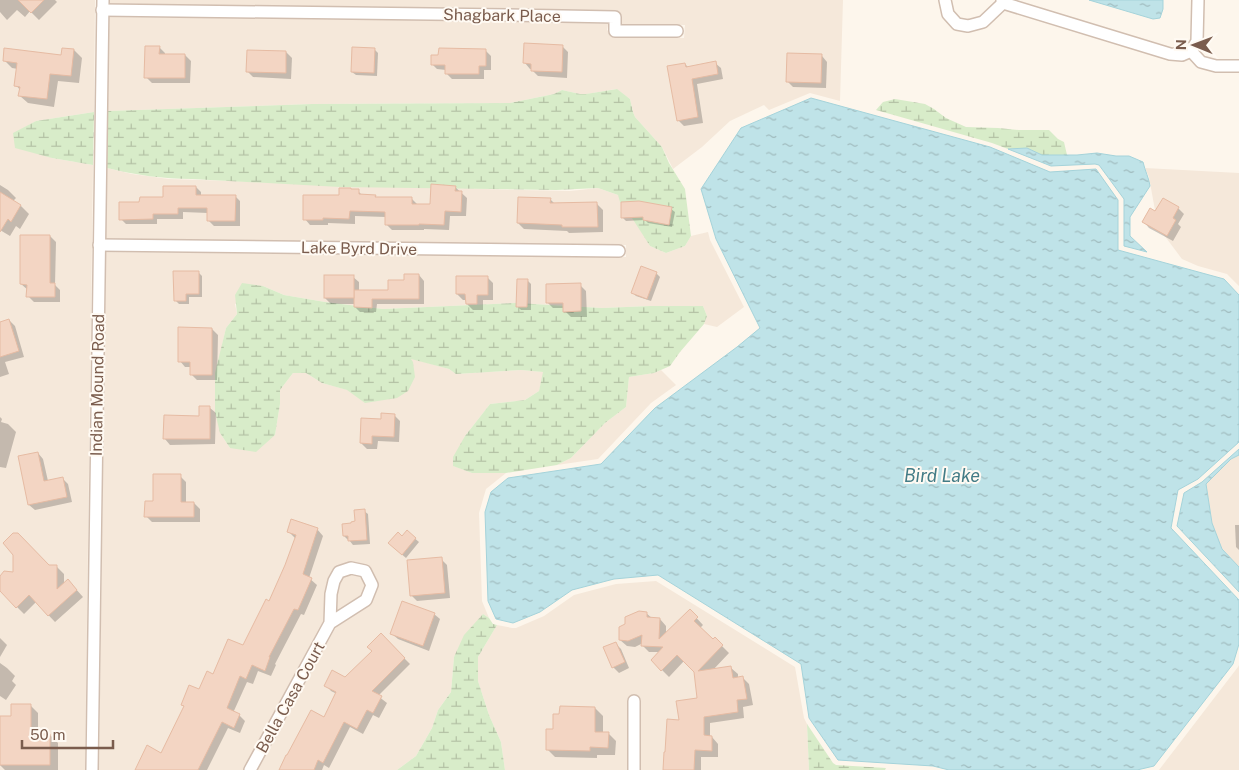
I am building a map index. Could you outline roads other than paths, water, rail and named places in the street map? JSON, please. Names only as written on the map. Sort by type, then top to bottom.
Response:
[{"type":"street","points":[[945,0],[948,14],[957,24],[968,26],[983,22],[1002,1],[1170,54],[1182,55],[1191,51],[1197,41],[1198,0]]},
{"type":"street","name":"Shagbark Place","points":[[102,5],[610,17],[615,18],[614,31],[677,31]]},
{"type":"street","name":"Indian Mound Road","points":[[92,770],[102,5]]},
{"type":"street","points":[[1191,51],[1201,62],[1216,66],[1239,66]]},
{"type":"street","name":"Lake Byrd Drive","points":[[99,245],[619,251]]},
{"type":"street","name":"Bella Casa Court","points":[[250,770],[330,623],[331,594],[334,581],[340,572],[351,568],[365,571],[372,584],[366,600],[330,623]]},
{"type":"street","points":[[634,701],[634,770]]},
{"type":"water","points":[[1089,0],[1163,0],[1163,9],[1160,18],[1153,19]]},
{"type":"water","name":"Bird Lake","points":[[811,98],[990,147],[1050,172],[1096,169],[1118,200],[1118,250],[1224,279],[1239,295],[1239,442],[1198,479],[1178,490],[1171,528],[1239,600],[1239,644],[1233,664],[1154,766],[1137,770],[949,770],[933,766],[838,760],[809,718],[801,664],[658,575],[614,579],[572,590],[540,612],[513,623],[496,619],[488,601],[485,512],[491,492],[508,478],[601,464],[655,408],[760,328],[716,239],[701,189],[741,128]]},
{"type":"water","points":[[1027,148],[1042,155],[1097,153],[1129,156],[1143,162],[1150,186],[1130,217],[1130,236],[1147,252],[1124,246],[1124,199],[1099,165],[1051,166],[1008,149]]},
{"type":"water","points":[[1239,449],[1239,455],[1231,459],[1206,484],[1212,523],[1222,549],[1239,567],[1239,592],[1177,526],[1184,493],[1202,482]]}]
